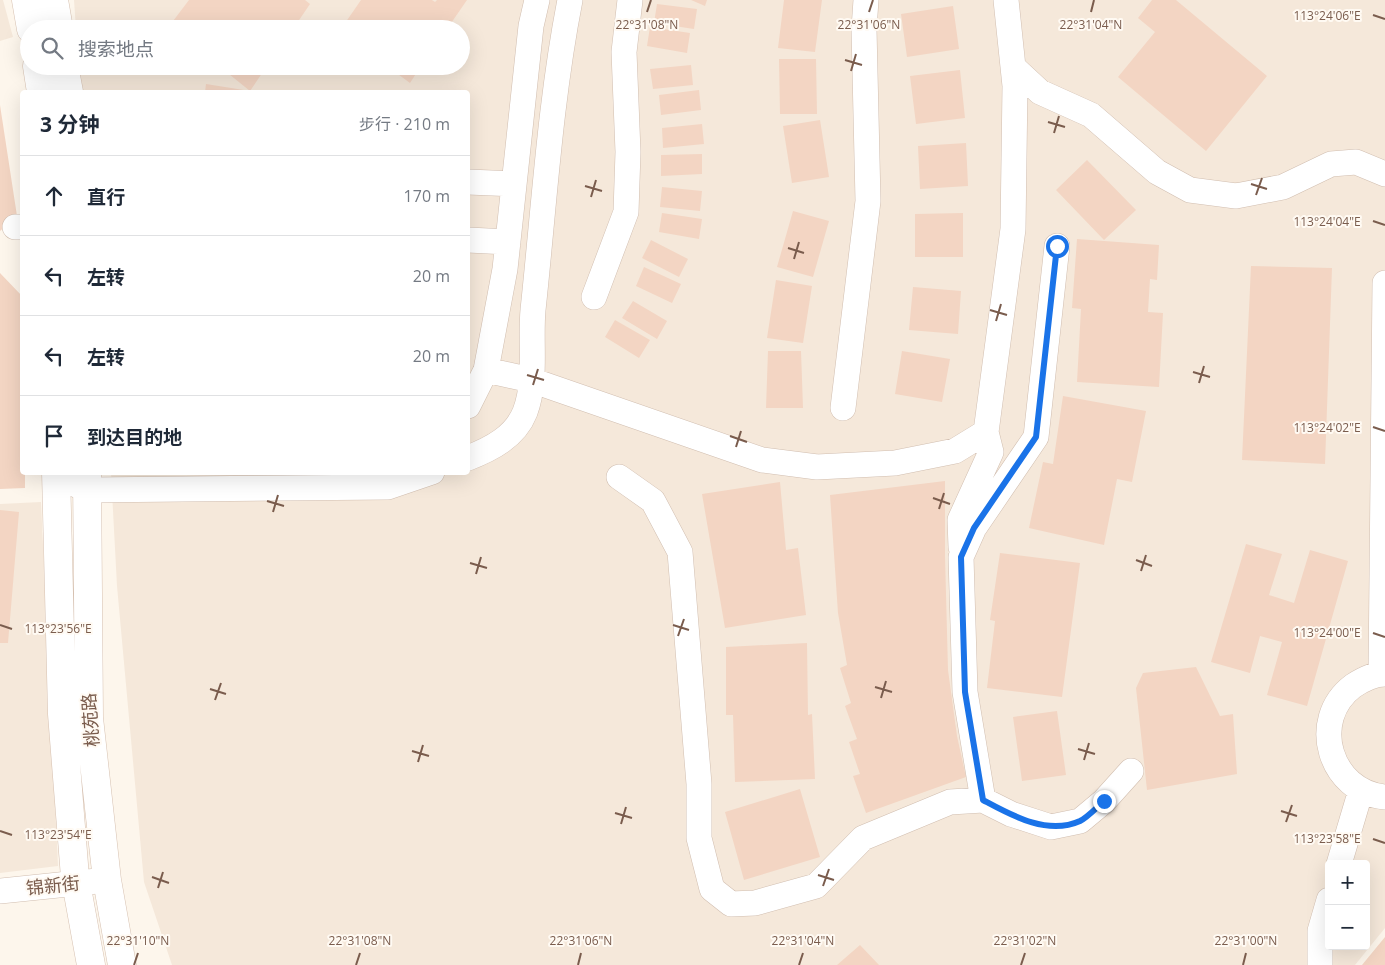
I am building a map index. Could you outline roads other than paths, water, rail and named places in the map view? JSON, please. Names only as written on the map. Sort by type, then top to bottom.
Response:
[{"type":"street","points":[[26,0],[29,20]]},
{"type":"street","points":[[54,0],[57,20]]},
{"type":"street","points":[[470,402],[486,370],[508,242],[531,26],[537,0]]},
{"type":"street","points":[[470,457],[506,440],[524,413],[531,380],[532,321],[549,157],[570,0]]},
{"type":"street","points":[[594,297],[626,212],[628,152],[624,52],[630,0]]},
{"type":"street","points":[[844,408],[868,201],[864,29],[866,0]]},
{"type":"street","points":[[983,800],[965,692],[960,520],[991,452],[986,432],[1013,229],[1015,86],[1006,0]]},
{"type":"street","points":[[1013,67],[1040,92],[1091,115],[1158,172],[1190,190],[1236,196],[1283,187],[1330,164],[1356,162],[1385,174]]},
{"type":"street","points":[[38,75],[41,90]]},
{"type":"street","points":[[65,75],[68,90]]},
{"type":"street","points":[[470,182],[514,184]]},
{"type":"street","points":[[470,240],[508,242]]},
{"type":"street","points":[[961,557],[974,528],[1036,437],[1057,246]]},
{"type":"street","points":[[1385,283],[1383,674],[1362,680],[1345,693],[1333,710],[1328,731],[1330,752],[1339,772],[1354,787],[1374,796],[1385,797]]},
{"type":"street","points":[[486,370],[531,380],[762,460],[818,467],[895,463],[955,451],[986,432]]},
{"type":"street","name":"桃苑路","points":[[58,475],[62,714],[76,883],[91,965]]},
{"type":"street","points":[[62,475],[87,481],[388,487],[423,475]]},
{"type":"street","points":[[619,477],[653,501],[680,552],[699,784],[699,838],[712,889],[731,904],[755,903],[816,886],[863,838],[950,802],[983,800],[1011,814],[1051,827],[1080,821],[1104,801],[1132,771]]},
{"type":"street","name":"桃苑路","points":[[87,481],[89,718],[107,880],[122,965]]},
{"type":"street","points":[[1341,860],[1361,790]]},
{"type":"street","name":"锦新街","points":[[0,892],[107,880]]},
{"type":"street","points":[[1320,965],[1320,931],[1328,905]]}]
